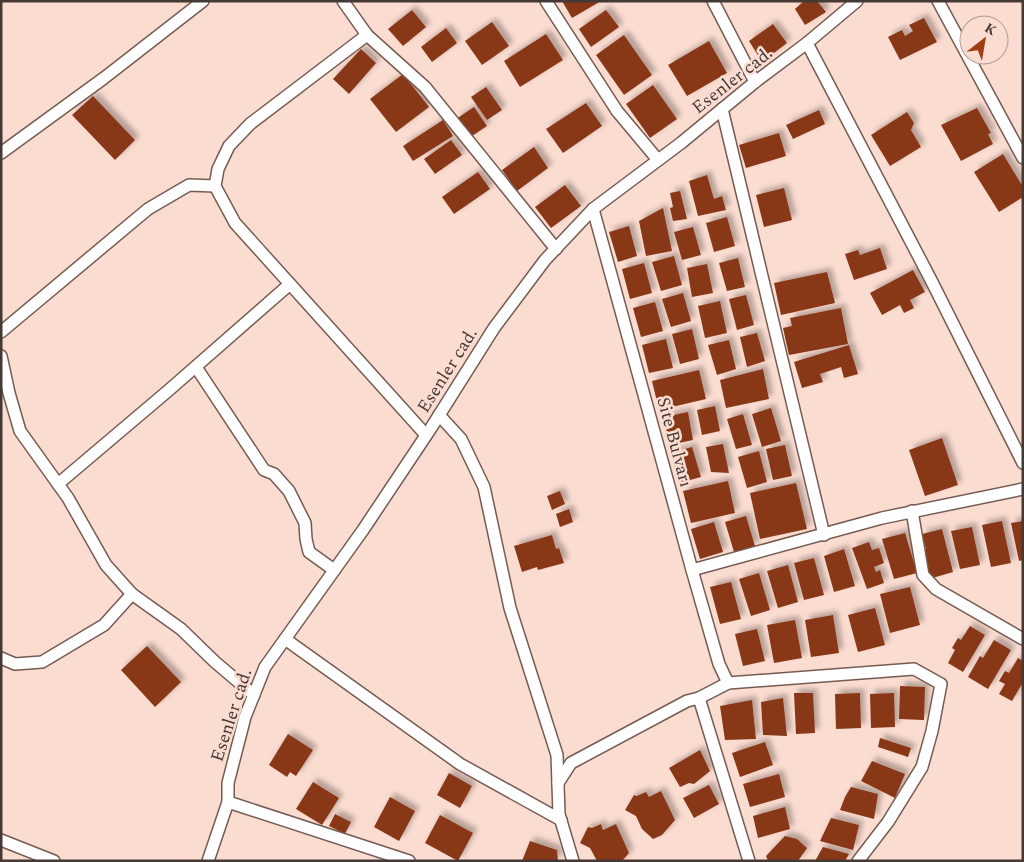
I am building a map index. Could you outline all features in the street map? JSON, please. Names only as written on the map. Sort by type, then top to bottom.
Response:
[{"type":"street","points":[[1,153],[104,78],[203,1]]},
{"type":"street","points":[[342,1],[367,34],[425,88],[556,249]]},
{"type":"street","points":[[546,1],[617,111],[658,160]]},
{"type":"street","points":[[713,1],[755,82]]},
{"type":"street","name":"Esenler cad.","points":[[208,861],[228,802],[228,783],[245,718],[265,667],[426,435],[494,328],[545,260],[593,209],[722,110],[857,1]]},
{"type":"street","points":[[938,1],[1023,158]]},
{"type":"street","points":[[367,34],[250,124],[229,146],[218,169],[215,186],[235,223],[426,435]]},
{"type":"street","points":[[807,43],[931,280],[1023,463]]},
{"type":"street","points":[[722,110],[824,535]]},
{"type":"street","points":[[1,332],[148,209],[190,185],[215,186]]},
{"type":"street","name":"Site Bulvarı","points":[[593,209],[692,570],[719,664],[728,684]]},
{"type":"street","points":[[58,484],[290,284]]},
{"type":"street","points":[[1,356],[20,431],[58,484],[106,565],[132,594],[181,629],[215,662],[254,695]]},
{"type":"street","points":[[196,367],[264,470],[274,474],[289,491],[305,523],[309,552],[334,570]]},
{"type":"street","points":[[439,415],[461,439],[484,487],[510,608],[557,755],[559,814],[573,861]]},
{"type":"street","points":[[692,570],[912,511],[1023,489]]},
{"type":"street","points":[[912,511],[923,575],[936,589],[1023,639]]},
{"type":"street","points":[[1,658],[15,664],[42,662],[104,625],[132,594]]},
{"type":"street","points":[[285,639],[460,764],[561,820]]},
{"type":"street","points":[[558,783],[571,763],[687,701],[699,698],[728,684],[914,669],[940,684],[932,731],[922,767],[888,822],[858,861]]},
{"type":"street","points":[[699,698],[749,861]]},
{"type":"street","points":[[228,802],[409,861]]},
{"type":"street","points":[[1,840],[54,861]]},
{"type":"building","points":[[562,1],[601,1],[572,18]]},
{"type":"building","points":[[804,1],[817,1],[826,12],[805,25],[795,9]]},
{"type":"building","points":[[412,10],[426,27],[403,46],[388,29]]},
{"type":"building","points":[[606,10],[619,27],[591,47],[579,29]]},
{"type":"building","points":[[924,18],[937,42],[900,60],[888,37],[902,30],[905,36],[913,31],[909,25]]},
{"type":"building","points":[[492,22],[509,46],[482,65],[465,41]]},
{"type":"building","points":[[773,24],[787,43],[762,62],[749,41]]},
{"type":"building","points":[[446,28],[457,43],[432,62],[421,47]]},
{"type":"building","points":[[546,34],[563,60],[520,87],[504,61]]},
{"type":"building","points":[[624,35],[652,75],[624,95],[596,55]]},
{"type":"building","points":[[709,41],[727,73],[687,96],[668,65]]},
{"type":"building","points":[[361,49],[376,63],[349,94],[333,79]]},
{"type":"building","points":[[403,74],[429,107],[396,132],[370,99]]},
{"type":"building","points":[[653,85],[677,119],[650,138],[626,104]]},
{"type":"building","points":[[486,87],[502,110],[487,120],[471,97]]},
{"type":"building","points":[[93,96],[135,140],[115,160],[72,115]]},
{"type":"building","points":[[586,103],[602,126],[563,153],[546,129]]},
{"type":"building","points":[[474,107],[487,126],[469,138],[456,119]]},
{"type":"building","points":[[977,108],[991,133],[988,134],[993,144],[961,161],[941,125]]},
{"type":"building","points":[[819,110],[825,124],[793,139],[786,125]]},
{"type":"building","points":[[907,112],[914,123],[911,130],[921,147],[890,166],[871,135]]},
{"type":"building","points":[[443,120],[453,136],[413,161],[403,146]]},
{"type":"building","points":[[779,133],[786,156],[746,168],[739,145]]},
{"type":"building","points":[[451,140],[462,155],[435,174],[424,159]]},
{"type":"building","points":[[534,147],[548,168],[517,191],[502,170]]},
{"type":"building","points":[[1003,154],[1023,187],[1023,197],[999,212],[974,172]]},
{"type":"building","points":[[478,172],[490,189],[454,214],[442,197]]},
{"type":"building","points":[[707,175],[714,199],[722,196],[726,210],[698,216],[689,181]]},
{"type":"building","points":[[565,185],[581,206],[551,228],[535,207]]},
{"type":"building","points":[[784,188],[792,220],[764,227],[756,195]]},
{"type":"building","points":[[680,191],[687,219],[673,221],[670,208],[673,207],[670,193]]},
{"type":"building","points":[[663,208],[672,251],[646,256],[639,221]]},
{"type":"building","points":[[727,217],[735,246],[714,252],[706,223]]},
{"type":"building","points":[[629,226],[637,256],[618,262],[609,232]]},
{"type":"building","points":[[693,227],[701,255],[682,260],[674,232]]},
{"type":"building","points":[[880,248],[887,269],[854,280],[845,254],[858,250],[860,255]]},
{"type":"building","points":[[674,256],[682,285],[661,291],[652,262]]},
{"type":"building","points":[[738,258],[745,287],[727,291],[719,263]]},
{"type":"building","points":[[644,263],[652,293],[630,299],[622,269]]},
{"type":"building","points":[[707,264],[713,293],[692,297],[687,268]]},
{"type":"building","points":[[913,270],[925,292],[910,300],[914,308],[904,313],[900,305],[882,315],[870,293]]},
{"type":"building","points":[[827,272],[835,303],[781,315],[774,283]]},
{"type":"building","points":[[683,293],[691,321],[671,327],[662,299]]},
{"type":"building","points":[[746,295],[754,325],[737,330],[729,299]]},
{"type":"building","points":[[720,301],[727,333],[705,338],[698,306]]},
{"type":"building","points":[[655,302],[663,331],[641,337],[633,308]]},
{"type":"building","points":[[841,308],[848,344],[789,355],[783,328],[792,326],[790,318]]},
{"type":"building","points":[[692,329],[699,359],[680,364],[672,334]]},
{"type":"building","points":[[757,333],[765,361],[747,367],[740,337]]},
{"type":"building","points":[[666,339],[673,368],[649,373],[642,345]]},
{"type":"building","points":[[729,340],[736,369],[717,375],[708,345]]},
{"type":"building","points":[[849,345],[858,374],[844,378],[841,367],[820,374],[823,382],[802,388],[794,362]]},
{"type":"building","points":[[763,369],[769,399],[726,408],[720,380]]},
{"type":"building","points":[[699,370],[706,399],[659,410],[652,381]]},
{"type":"building","points":[[715,406],[720,431],[702,435],[697,410]]},
{"type":"building","points":[[771,408],[781,441],[762,447],[752,414]]},
{"type":"building","points":[[688,412],[693,440],[669,445],[664,417]]},
{"type":"building","points":[[743,414],[752,445],[736,449],[727,419]]},
{"type":"building","points":[[942,438],[958,485],[925,496],[909,450]]},
{"type":"building","points":[[723,444],[729,473],[711,472],[706,447]]},
{"type":"building","points":[[785,445],[792,476],[773,480],[766,449]]},
{"type":"building","points":[[692,447],[701,477],[679,483],[671,453]]},
{"type":"building","points":[[759,451],[767,482],[747,488],[738,457]]},
{"type":"building","points":[[728,481],[735,513],[691,523],[683,491]]},
{"type":"building","points":[[796,483],[807,529],[760,539],[750,493]]},
{"type":"building","points":[[560,491],[565,504],[552,510],[547,496]]},
{"type":"building","points":[[569,509],[573,522],[560,527],[556,514]]},
{"type":"building","points":[[746,516],[755,546],[734,552],[725,522]]},
{"type":"building","points":[[1002,521],[1011,563],[991,567],[982,525]]},
{"type":"building","points":[[1023,521],[1023,560],[1019,561],[1011,523]]},
{"type":"building","points":[[714,522],[723,552],[700,559],[691,529]]},
{"type":"building","points":[[972,527],[980,565],[960,569],[951,531]]},
{"type":"building","points":[[942,529],[953,572],[929,579],[921,549],[926,549],[922,534]]},
{"type":"building","points":[[905,533],[917,573],[894,579],[882,539]]},
{"type":"building","points":[[552,535],[556,549],[559,548],[564,563],[538,570],[537,567],[522,572],[514,546]]},
{"type":"building","points":[[869,542],[872,550],[879,548],[884,563],[874,567],[876,572],[880,570],[884,583],[867,589],[852,548]]},
{"type":"building","points":[[844,549],[855,586],[834,592],[824,556]]},
{"type":"building","points":[[814,558],[824,595],[804,600],[794,563]]},
{"type":"building","points":[[788,565],[798,602],[778,608],[767,571]]},
{"type":"building","points":[[759,573],[770,610],[751,616],[739,579]]},
{"type":"building","points":[[731,582],[741,619],[720,624],[710,587]]},
{"type":"building","points":[[910,587],[920,625],[890,633],[880,594]]},
{"type":"building","points":[[875,608],[885,645],[858,652],[848,615]]},
{"type":"building","points":[[833,615],[839,653],[811,657],[805,620]]},
{"type":"building","points":[[795,620],[802,658],[774,663],[767,625]]},
{"type":"building","points":[[970,626],[985,635],[963,672],[948,663],[955,650],[952,648],[958,638],[961,640]]},
{"type":"building","points":[[757,629],[765,661],[743,666],[735,634]]},
{"type":"building","points":[[994,640],[1011,650],[988,689],[968,677],[980,656],[983,658]]},
{"type":"building","points":[[147,646],[181,682],[155,707],[121,670]]},
{"type":"building","points":[[1018,658],[1023,661],[1023,682],[1012,701],[999,694],[1005,684],[999,681],[1005,671],[1009,673]]},
{"type":"building","points":[[900,686],[925,687],[924,720],[899,719]]},
{"type":"building","points":[[794,693],[813,693],[815,733],[796,734]]},
{"type":"building","points":[[860,693],[861,728],[836,729],[835,694]]},
{"type":"building","points":[[894,693],[895,727],[871,728],[870,694]]},
{"type":"building","points":[[783,698],[787,736],[763,735],[761,702]]},
{"type":"building","points":[[752,700],[756,739],[725,740],[720,706]]},
{"type":"building","points":[[288,734],[313,750],[296,776],[290,772],[287,777],[269,765]]},
{"type":"building","points":[[880,738],[911,748],[908,757],[878,747]]},
{"type":"building","points":[[765,742],[773,765],[740,777],[732,753]]},
{"type":"building","points":[[700,750],[710,771],[694,784],[689,783],[680,787],[669,768]]},
{"type":"building","points":[[872,761],[905,774],[895,798],[861,781]]},
{"type":"building","points":[[449,773],[472,786],[460,808],[437,795]]},
{"type":"building","points":[[779,774],[785,797],[750,807],[743,784]]},
{"type":"building","points":[[313,782],[339,798],[322,825],[296,809]]},
{"type":"building","points":[[709,785],[719,804],[694,818],[683,798]]},
{"type":"building","points":[[851,787],[878,794],[874,819],[840,810]]},
{"type":"building","points":[[661,791],[675,820],[662,835],[653,839],[642,829],[636,816],[625,810],[634,795],[637,796],[646,792],[649,797]]},
{"type":"building","points":[[390,797],[415,811],[399,841],[374,827]]},
{"type":"building","points":[[785,807],[790,829],[758,838],[753,816]]},
{"type":"building","points":[[335,814],[351,822],[345,834],[329,826]]},
{"type":"building","points":[[440,815],[473,833],[458,861],[425,843]]},
{"type":"building","points":[[831,818],[859,825],[853,850],[820,841]]},
{"type":"building","points":[[601,824],[603,830],[616,824],[629,853],[622,861],[597,861],[590,848],[580,843],[588,827],[592,828]]},
{"type":"building","points":[[785,836],[797,839],[807,848],[798,861],[768,861],[766,856]]},
{"type":"building","points":[[530,841],[557,850],[558,861],[522,861]]},
{"type":"building","points":[[823,847],[849,854],[845,861],[815,861]]}]
